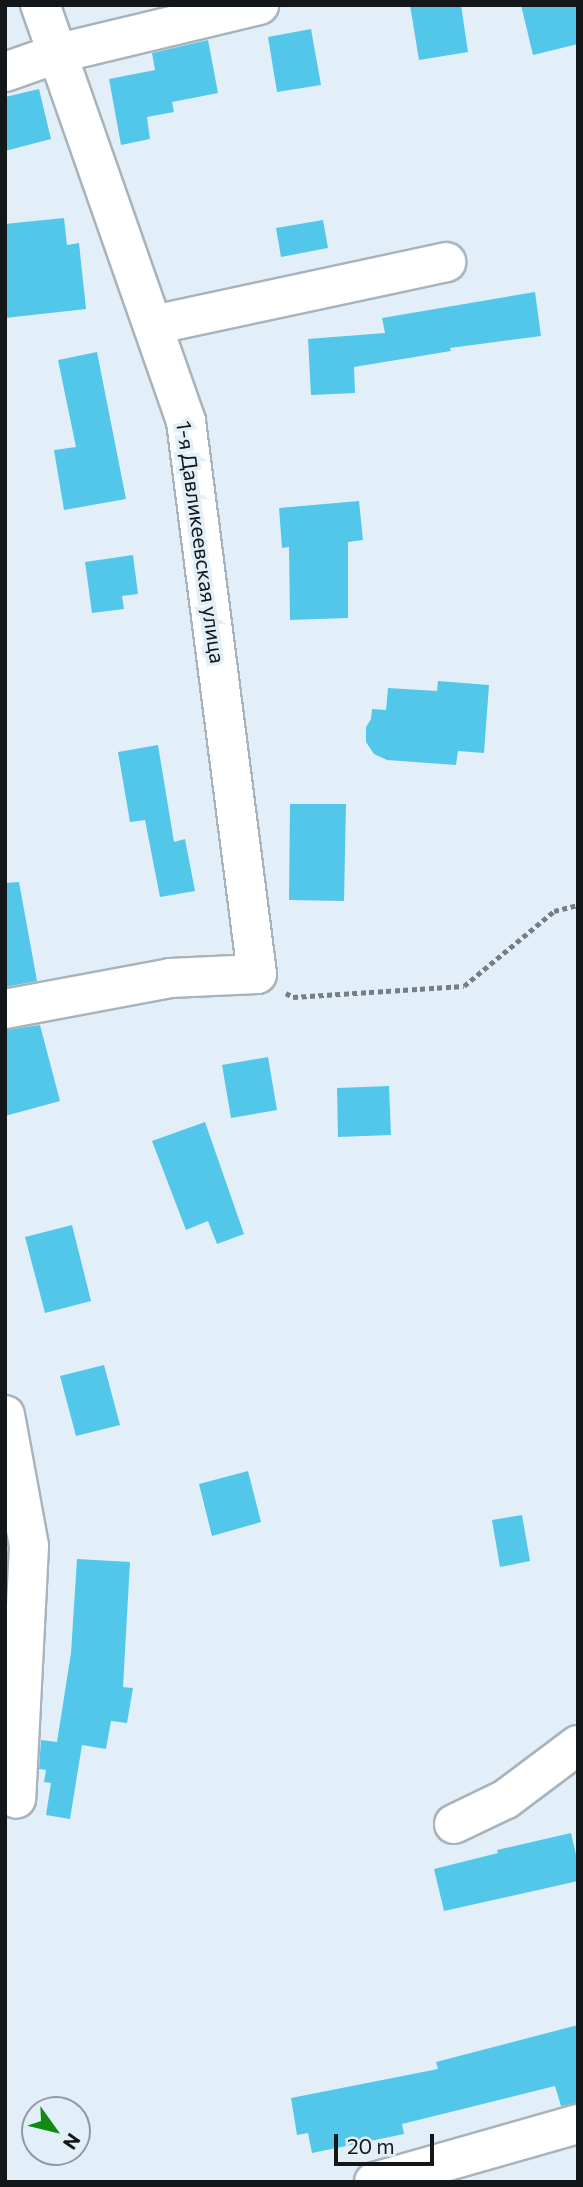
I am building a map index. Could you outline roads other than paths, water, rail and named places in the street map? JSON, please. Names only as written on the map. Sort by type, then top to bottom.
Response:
[{"type":"street","name":"1-я Давликеевская улица","points":[[5,1009],[170,978],[257,974],[186,421],[40,5]]},
{"type":"street","points":[[5,72],[59,53],[259,5]]},
{"type":"street","points":[[153,325],[446,262]]},
{"type":"street","points":[[5,1415],[29,1546],[16,1799]]},
{"type":"street","points":[[454,1824],[506,1798],[578,1745]]},
{"type":"street","points":[[374,2182],[578,2123]]}]
